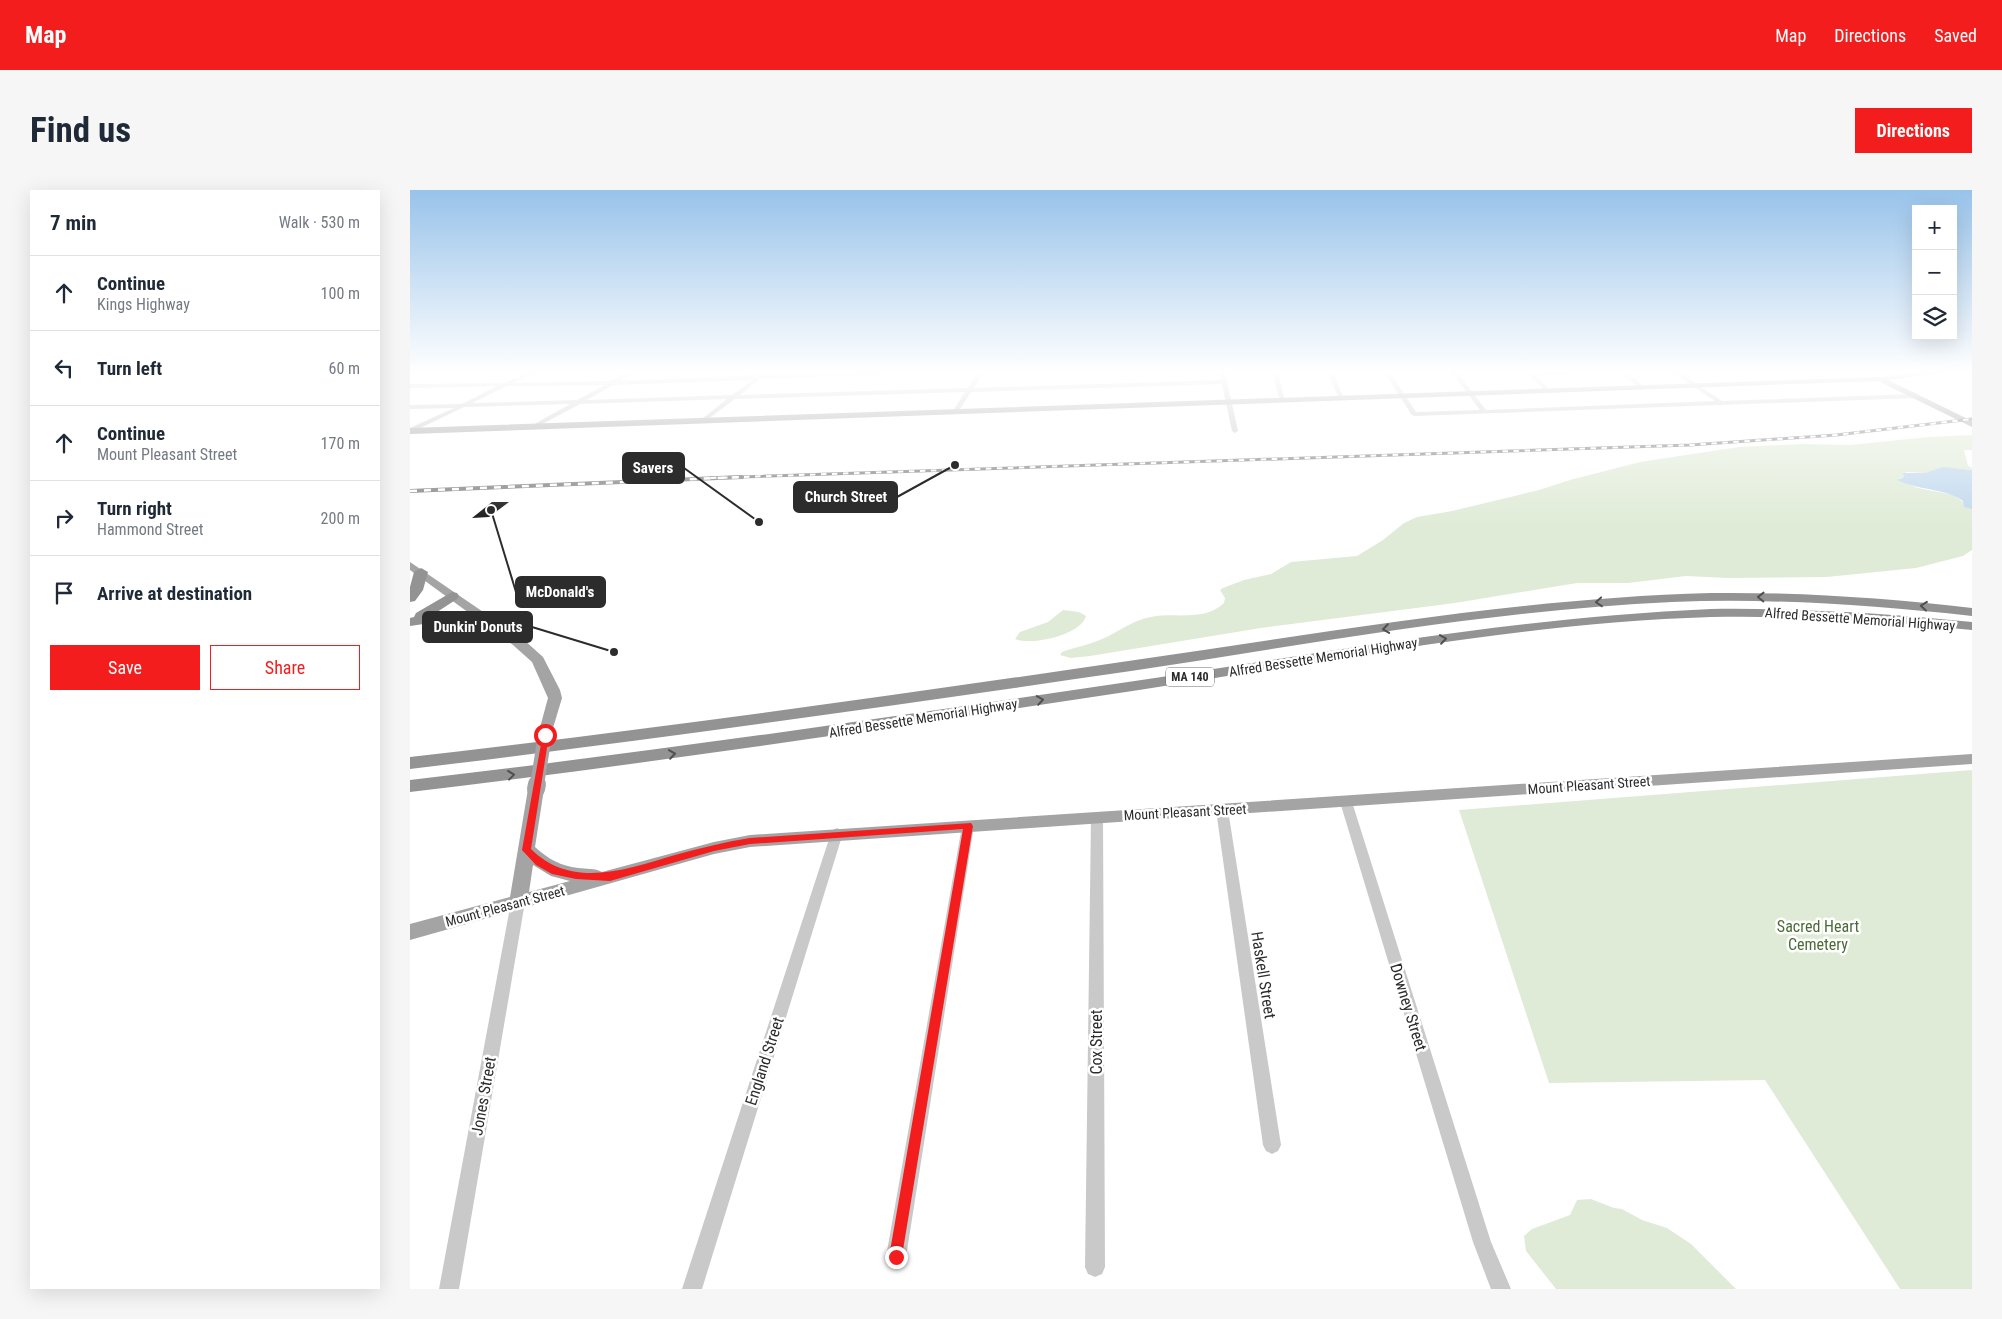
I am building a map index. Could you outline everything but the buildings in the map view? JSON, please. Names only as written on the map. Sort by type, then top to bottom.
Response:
[{"type":"highway","points":[[410,598],[416,590],[415,569]]},
{"type":"highway","points":[[410,610],[452,596]]},
{"type":"highway","points":[[410,622],[452,596]]},
{"type":"highway","name":"Alfred Bessette Memorial Highway","points":[[410,761],[462,757],[798,714],[1440,621],[1564,606],[1676,598],[1750,597],[1863,601],[1972,612]]},
{"type":"highway","name":"Alfred Bessette Memorial Highway","points":[[410,786],[794,737],[1455,637],[1561,624],[1665,615],[1762,612],[1859,616],[1972,626]]},
{"type":"highway","points":[[410,622],[450,616],[486,619]]},
{"type":"highway","points":[[410,791],[482,778]]},
{"type":"main road","points":[[410,431],[624,423]]},
{"type":"main road","points":[[415,569],[529,651],[541,665],[555,698],[545,735],[518,902]]},
{"type":"main road","name":"Mount Pleasant Street","points":[[410,932],[733,844],[837,834],[1346,802],[1972,759]]},
{"type":"main road","points":[[526,850],[539,863],[555,871],[576,876],[610,877]]},
{"type":"street","points":[[410,431],[426,423]]},
{"type":"street","points":[[533,427],[539,423]]},
{"type":"street","points":[[1234,423],[1235,431]]},
{"type":"street","name":"Downey Street","points":[[1346,802],[1472,1212],[1501,1289]]},
{"type":"street","name":"Haskell Street","points":[[1222,810],[1272,1145]]},
{"type":"street","name":"Cox Street","points":[[1095,1267],[1097,817]]},
{"type":"street","points":[[896,1257],[968,826]]},
{"type":"street","name":"England Street","points":[[692,1289],[837,834]]},
{"type":"street","name":"Jones Street","points":[[449,1289],[518,902]]},
{"type":"green space","points":[[1972,435],[1972,450],[1964,450],[1968,466],[1972,470],[1952,468],[1925,473],[1906,472],[1904,477],[1898,479],[1918,488],[1954,495],[1972,509],[1972,550],[1963,556],[1916,568],[1827,577],[1727,578],[1686,576],[1628,583],[1577,583],[1455,603],[1261,628],[1090,656],[1071,658],[1060,655],[1062,652],[1102,639],[1132,623],[1144,619],[1160,616],[1199,614],[1216,609],[1224,603],[1225,598],[1220,590],[1223,588],[1244,580],[1271,574],[1291,562],[1357,556],[1383,540],[1404,523],[1417,517],[1452,511],[1539,490],[1640,462],[1739,447],[1803,444],[1849,445]]},
{"type":"green space","points":[[1063,610],[1079,612],[1086,616],[1075,629],[1055,637],[1033,641],[1015,639],[1020,632],[1048,622]]},
{"type":"green space","name":"Sacred Heart Cemetery","points":[[1972,770],[1972,1289],[1900,1289],[1765,1080],[1549,1083],[1459,810]]},
{"type":"green space","points":[[1591,1199],[1614,1208],[1622,1209],[1642,1220],[1667,1228],[1691,1244],[1736,1289],[1556,1289],[1526,1251],[1524,1236],[1532,1229],[1570,1215],[1577,1200]]},
{"type":"water","points":[[1943,467],[1972,470],[1972,509],[1964,507],[1963,501],[1957,497],[1897,480],[1904,477],[1903,473],[1925,473]]},
{"type":"railway","points":[[711,478],[1690,445],[1836,435],[1936,423]]},
{"type":"railway","points":[[410,491],[742,477]]},
{"type":"place","name":"Church Street","points":[[955,465]]},
{"type":"place","name":"McDonald's","points":[[491,510]]},
{"type":"place","name":"Savers","points":[[759,522]]},
{"type":"place","name":"Dunkin' Donuts","points":[[614,652]]},
{"type":"route","points":[[545,735],[526,850],[539,863],[555,871],[576,876],[610,877],[714,848],[750,841],[968,826],[896,1257]]}]
